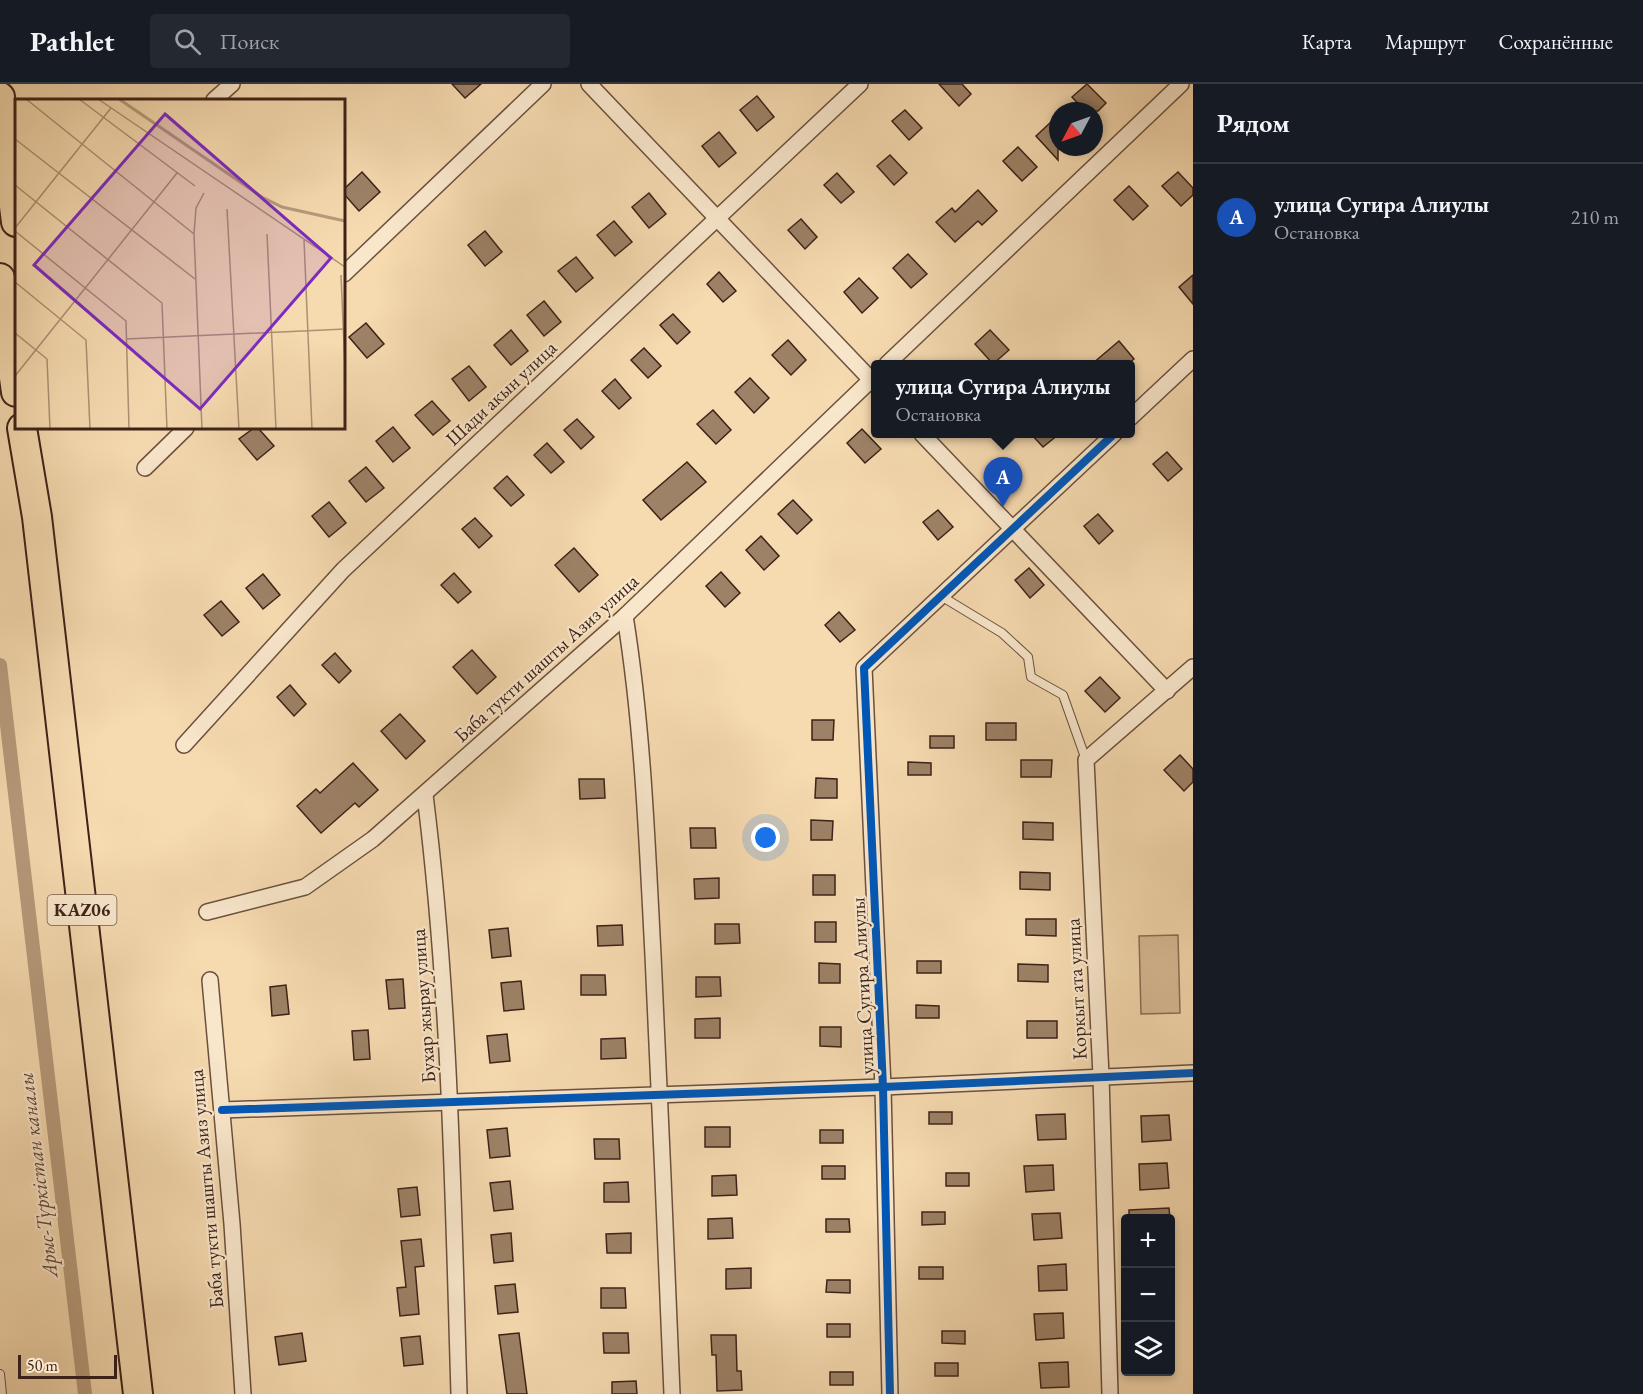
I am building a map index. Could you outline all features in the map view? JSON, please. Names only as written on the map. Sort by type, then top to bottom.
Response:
[{"type":"highway","points":[[0,97],[15,214]]},
{"type":"highway","points":[[6,282],[15,370]]},
{"type":"highway","name":"KАZ06","points":[[22,429],[39,541],[138,1394]]},
{"type":"highway","name":"KАZ06","points":[[42,429],[155,1394]]},
{"type":"street","points":[[215,99],[232,84]]},
{"type":"street","points":[[345,273],[543,84]]},
{"type":"street","points":[[590,84],[871,377]]},
{"type":"street","name":"Шади акын улица","points":[[184,745],[343,570],[860,84]]},
{"type":"street","points":[[891,360],[1181,84]]},
{"type":"street","points":[[1135,414],[1193,359]]},
{"type":"street","name":"Баба тукти шашты Азиз улица","points":[[207,912],[304,887],[373,839],[625,616],[871,383]]},
{"type":"street","points":[[145,468],[185,429]]},
{"type":"street","points":[[926,438],[1167,691]]},
{"type":"street","name":"улица Сугира Алиулы","points":[[890,1394],[883,1087],[864,668],[1110,438]]},
{"type":"street","points":[[625,616],[634,675],[645,794],[672,1394]]},
{"type":"street","points":[[1086,760],[1193,667]]},
{"type":"street","name":"Коркыт ата улица","points":[[1086,760],[1101,1076],[1110,1394]]},
{"type":"street","name":"Бухар жырау улица","points":[[425,795],[436,883],[450,1102],[459,1394]]},
{"type":"street","name":"Баба тукти шашты Азиз улица","points":[[210,980],[232,1224],[243,1394]]},
{"type":"street","points":[[222,1110],[883,1087],[1193,1073]]},
{"type":"lane","points":[[941,596],[1002,633],[1028,657],[1031,677],[1063,695],[1086,760]]},
{"type":"lane","points":[[0,1374],[2,1394]]},
{"type":"shaded area","points":[[1178,935],[1180,1013],[1141,1014],[1139,936]]},
{"type":"building","points":[[452,84],[481,84],[465,98]]},
{"type":"building","points":[[939,84],[962,84],[971,94],[959,106]]},
{"type":"building","points":[[1087,84],[1106,103],[1103,106],[1103,102],[1077,102],[1072,97]]},
{"type":"building","points":[[757,96],[774,117],[757,131],[740,110]]},
{"type":"building","points":[[905,110],[922,128],[909,140],[892,121]]},
{"type":"building","points":[[1049,124],[1049,150],[1036,136]]},
{"type":"building","points":[[719,132],[736,153],[719,167],[702,146]]},
{"type":"building","points":[[1018,147],[1037,167],[1022,181],[1003,161]]},
{"type":"building","points":[[890,155],[907,173],[894,185],[877,166]]},
{"type":"building","points":[[362,172],[380,192],[359,211],[345,195],[345,188]]},
{"type":"building","points":[[1178,172],[1193,188],[1193,195],[1181,206],[1162,186]]},
{"type":"building","points":[[837,173],[854,192],[841,203],[824,185]]},
{"type":"building","points":[[1129,186],[1148,206],[1133,220],[1114,200]]},
{"type":"building","points":[[978,190],[997,211],[982,225],[978,221],[955,242],[936,222],[952,208],[955,212]]},
{"type":"building","points":[[649,193],[666,214],[649,228],[632,207]]},
{"type":"building","points":[[801,219],[817,237],[805,249],[788,230]]},
{"type":"building","points":[[614,221],[632,242],[615,256],[597,235]]},
{"type":"building","points":[[485,231],[502,252],[485,266],[468,245]]},
{"type":"building","points":[[908,254],[927,274],[911,288],[893,268]]},
{"type":"building","points":[[576,257],[593,278],[576,292],[558,271]]},
{"type":"building","points":[[719,272],[736,291],[723,302],[707,284]]},
{"type":"building","points":[[1193,275],[1193,304],[1179,287]]},
{"type":"building","points":[[859,278],[878,298],[862,313],[844,292]]},
{"type":"building","points":[[544,301],[561,322],[544,336],[527,315]]},
{"type":"building","points":[[673,314],[690,332],[677,344],[660,325]]},
{"type":"building","points":[[366,323],[384,344],[367,358],[349,337]]},
{"type":"building","points":[[511,330],[528,351],[511,365],[494,345]]},
{"type":"building","points":[[990,330],[1009,350],[998,360],[989,360],[975,344]]},
{"type":"building","points":[[788,340],[806,360],[791,375],[772,355]]},
{"type":"building","points":[[1119,341],[1134,359],[1133,360],[1097,360]]},
{"type":"building","points":[[644,348],[661,366],[648,378],[631,360]]},
{"type":"building","points":[[469,366],[486,387],[469,401],[452,379]]},
{"type":"building","points":[[750,378],[769,398],[754,413],[735,392]]},
{"type":"building","points":[[615,379],[631,398],[619,409],[602,391]]},
{"type":"building","points":[[432,401],[450,421],[433,435],[415,415]]},
{"type":"building","points":[[713,410],[731,430],[716,444],[697,424]]},
{"type":"building","points":[[577,419],[594,437],[581,449],[564,430]]},
{"type":"building","points":[[393,427],[410,448],[393,462],[376,441]]},
{"type":"building","points":[[253,429],[259,429],[274,446],[257,460],[239,439]]},
{"type":"building","points":[[862,429],[881,449],[865,463],[847,443]]},
{"type":"building","points":[[1035,438],[1054,438],[1043,447]]},
{"type":"building","points":[[547,443],[564,462],[551,473],[534,455]]},
{"type":"building","points":[[1167,452],[1182,469],[1168,481],[1153,464]]},
{"type":"building","points":[[687,462],[706,482],[661,520],[643,500]]},
{"type":"building","points":[[366,467],[384,488],[366,502],[349,481]]},
{"type":"building","points":[[507,476],[524,495],[511,506],[494,488]]},
{"type":"building","points":[[793,500],[812,520],[797,534],[778,514]]},
{"type":"building","points":[[329,502],[346,523],[329,537],[312,516]]},
{"type":"building","points":[[938,510],[953,527],[938,540],[923,522]]},
{"type":"building","points":[[1098,514],[1113,531],[1099,544],[1084,526]]},
{"type":"building","points":[[475,518],[492,536],[479,548],[462,529]]},
{"type":"building","points":[[761,536],[779,556],[764,570],[746,550]]},
{"type":"building","points":[[574,548],[598,575],[579,592],[555,565]]},
{"type":"building","points":[[1029,568],[1044,585],[1030,598],[1015,580]]},
{"type":"building","points":[[721,572],[740,593],[725,607],[706,586]]},
{"type":"building","points":[[454,573],[471,592],[458,603],[441,585]]},
{"type":"building","points":[[263,574],[280,595],[263,609],[246,588]]},
{"type":"building","points":[[221,601],[239,622],[222,636],[204,615]]},
{"type":"building","points":[[839,612],[855,630],[840,642],[825,625]]},
{"type":"building","points":[[472,650],[496,677],[477,694],[453,667]]},
{"type":"building","points":[[335,653],[351,671],[339,683],[322,665]]},
{"type":"building","points":[[1100,677],[1120,698],[1105,712],[1085,691]]},
{"type":"building","points":[[290,685],[306,704],[294,716],[277,697]]},
{"type":"building","points":[[400,714],[425,741],[406,759],[381,731]]},
{"type":"building","points":[[812,720],[834,720],[833,740],[812,740]]},
{"type":"building","points":[[986,723],[1016,723],[1016,740],[986,740]]},
{"type":"building","points":[[930,736],[954,736],[954,748],[930,748]]},
{"type":"building","points":[[1180,755],[1193,769],[1193,782],[1184,791],[1164,770]]},
{"type":"building","points":[[1021,760],[1052,760],[1051,777],[1021,777]]},
{"type":"building","points":[[908,762],[931,763],[931,775],[908,775]]},
{"type":"building","points":[[353,763],[378,790],[359,807],[355,803],[321,833],[297,806],[316,789],[320,793]]},
{"type":"building","points":[[816,778],[837,779],[837,798],[815,798]]},
{"type":"building","points":[[579,779],[604,779],[605,798],[580,799]]},
{"type":"building","points":[[811,820],[833,821],[832,840],[811,840]]},
{"type":"building","points":[[1023,822],[1053,823],[1053,840],[1023,839]]},
{"type":"building","points":[[690,828],[715,828],[716,848],[691,848]]},
{"type":"building","points":[[1020,872],[1050,873],[1050,890],[1020,889]]},
{"type":"building","points":[[813,875],[835,875],[835,895],[813,895]]},
{"type":"building","points":[[719,878],[719,898],[695,899],[694,879]]},
{"type":"building","points":[[1026,919],[1056,919],[1056,936],[1026,935]]},
{"type":"building","points":[[815,922],[836,922],[836,942],[815,942]]},
{"type":"building","points":[[715,924],[739,924],[740,943],[715,944]]},
{"type":"building","points":[[622,925],[623,945],[598,946],[597,926]]},
{"type":"building","points":[[508,928],[511,956],[492,958],[489,930]]},
{"type":"building","points":[[917,961],[941,961],[941,973],[917,973]]},
{"type":"building","points":[[819,963],[840,964],[840,983],[819,983]]},
{"type":"building","points":[[1018,964],[1048,965],[1048,982],[1018,981]]},
{"type":"building","points":[[581,975],[605,975],[606,995],[581,995]]},
{"type":"building","points":[[696,977],[720,977],[721,996],[696,997]]},
{"type":"building","points":[[403,979],[405,1008],[389,1009],[386,980]]},
{"type":"building","points":[[521,981],[524,1009],[504,1011],[501,983]]},
{"type":"building","points":[[286,985],[289,1014],[272,1016],[270,987]]},
{"type":"building","points":[[916,1005],[939,1006],[939,1018],[916,1018]]},
{"type":"building","points":[[720,1018],[720,1038],[695,1038],[695,1019]]},
{"type":"building","points":[[1027,1021],[1057,1021],[1057,1038],[1027,1038]]},
{"type":"building","points":[[820,1027],[841,1027],[841,1047],[820,1046]]},
{"type":"building","points":[[368,1030],[370,1059],[354,1060],[352,1031]]},
{"type":"building","points":[[507,1034],[510,1061],[490,1063],[487,1036]]},
{"type":"building","points":[[625,1038],[626,1058],[601,1059],[601,1039]]},
{"type":"building","points":[[929,1112],[952,1112],[952,1124],[929,1124]]},
{"type":"building","points":[[1065,1114],[1066,1139],[1038,1140],[1036,1115]]},
{"type":"building","points":[[1169,1115],[1171,1140],[1142,1142],[1141,1116]]},
{"type":"building","points":[[705,1127],[730,1127],[730,1147],[705,1147]]},
{"type":"building","points":[[507,1128],[510,1156],[490,1158],[487,1130]]},
{"type":"building","points":[[820,1130],[843,1130],[843,1143],[820,1143]]},
{"type":"building","points":[[594,1139],[619,1139],[620,1159],[595,1159]]},
{"type":"building","points":[[1167,1163],[1169,1188],[1140,1190],[1139,1164]]},
{"type":"building","points":[[1053,1165],[1054,1190],[1026,1192],[1024,1166]]},
{"type":"building","points":[[822,1166],[845,1166],[845,1179],[822,1179]]},
{"type":"building","points":[[946,1173],[969,1173],[969,1186],[946,1186]]},
{"type":"building","points":[[736,1175],[737,1195],[712,1196],[712,1176]]},
{"type":"building","points":[[510,1181],[513,1209],[494,1211],[490,1183]]},
{"type":"building","points":[[628,1182],[629,1202],[604,1202],[604,1183]]},
{"type":"building","points":[[417,1187],[420,1215],[401,1217],[398,1189]]},
{"type":"building","points":[[1169,1208],[1170,1214],[1129,1214],[1129,1210]]},
{"type":"building","points":[[922,1212],[945,1212],[945,1224],[922,1225]]},
{"type":"building","points":[[1060,1213],[1062,1238],[1034,1240],[1032,1214]]},
{"type":"building","points":[[732,1218],[733,1238],[708,1239],[708,1219]]},
{"type":"building","points":[[826,1219],[849,1219],[850,1232],[826,1232]]},
{"type":"building","points":[[511,1233],[513,1261],[494,1263],[491,1235]]},
{"type":"building","points":[[631,1233],[631,1253],[607,1253],[606,1234]]},
{"type":"building","points":[[421,1239],[424,1266],[415,1267],[419,1314],[400,1316],[397,1288],[406,1287],[401,1241]]},
{"type":"building","points":[[1066,1264],[1067,1290],[1039,1291],[1038,1266]]},
{"type":"building","points":[[919,1267],[943,1267],[943,1279],[919,1279]]},
{"type":"building","points":[[751,1268],[751,1288],[726,1289],[726,1269]]},
{"type":"building","points":[[827,1280],[850,1280],[850,1293],[826,1292]]},
{"type":"building","points":[[515,1284],[518,1312],[498,1314],[495,1286]]},
{"type":"building","points":[[601,1288],[625,1288],[626,1308],[601,1308]]},
{"type":"building","points":[[1063,1313],[1064,1338],[1036,1340],[1034,1314]]},
{"type":"building","points":[[827,1324],[850,1324],[850,1337],[827,1337]]},
{"type":"building","points":[[942,1331],[965,1331],[965,1344],[942,1343]]},
{"type":"building","points":[[302,1333],[306,1361],[279,1365],[275,1337]]},
{"type":"building","points":[[519,1333],[527,1394],[507,1394],[499,1335]]},
{"type":"building","points":[[603,1333],[628,1333],[629,1353],[604,1353]]},
{"type":"building","points":[[711,1335],[736,1335],[737,1371],[741,1371],[742,1390],[717,1391],[716,1355],[712,1355]]},
{"type":"building","points":[[420,1336],[423,1364],[404,1366],[401,1338]]},
{"type":"building","points":[[1068,1362],[1069,1387],[1041,1388],[1039,1363]]},
{"type":"building","points":[[935,1363],[958,1363],[958,1376],[935,1376]]},
{"type":"building","points":[[830,1372],[853,1372],[853,1385],[830,1385]]},
{"type":"building","points":[[636,1381],[637,1394],[612,1394],[612,1382]]},
{"type":"waterway","name":"Арыс-Түркістан каналы","points":[[0,665],[85,1394]]},
{"type":"cycle path","points":[[890,1394],[883,1087],[864,668],[1110,438]]},
{"type":"cycle path","points":[[222,1110],[883,1087],[1193,1073]]},
{"type":"place","name":"улица Сугира Алиулы","points":[[1003,507]]}]
